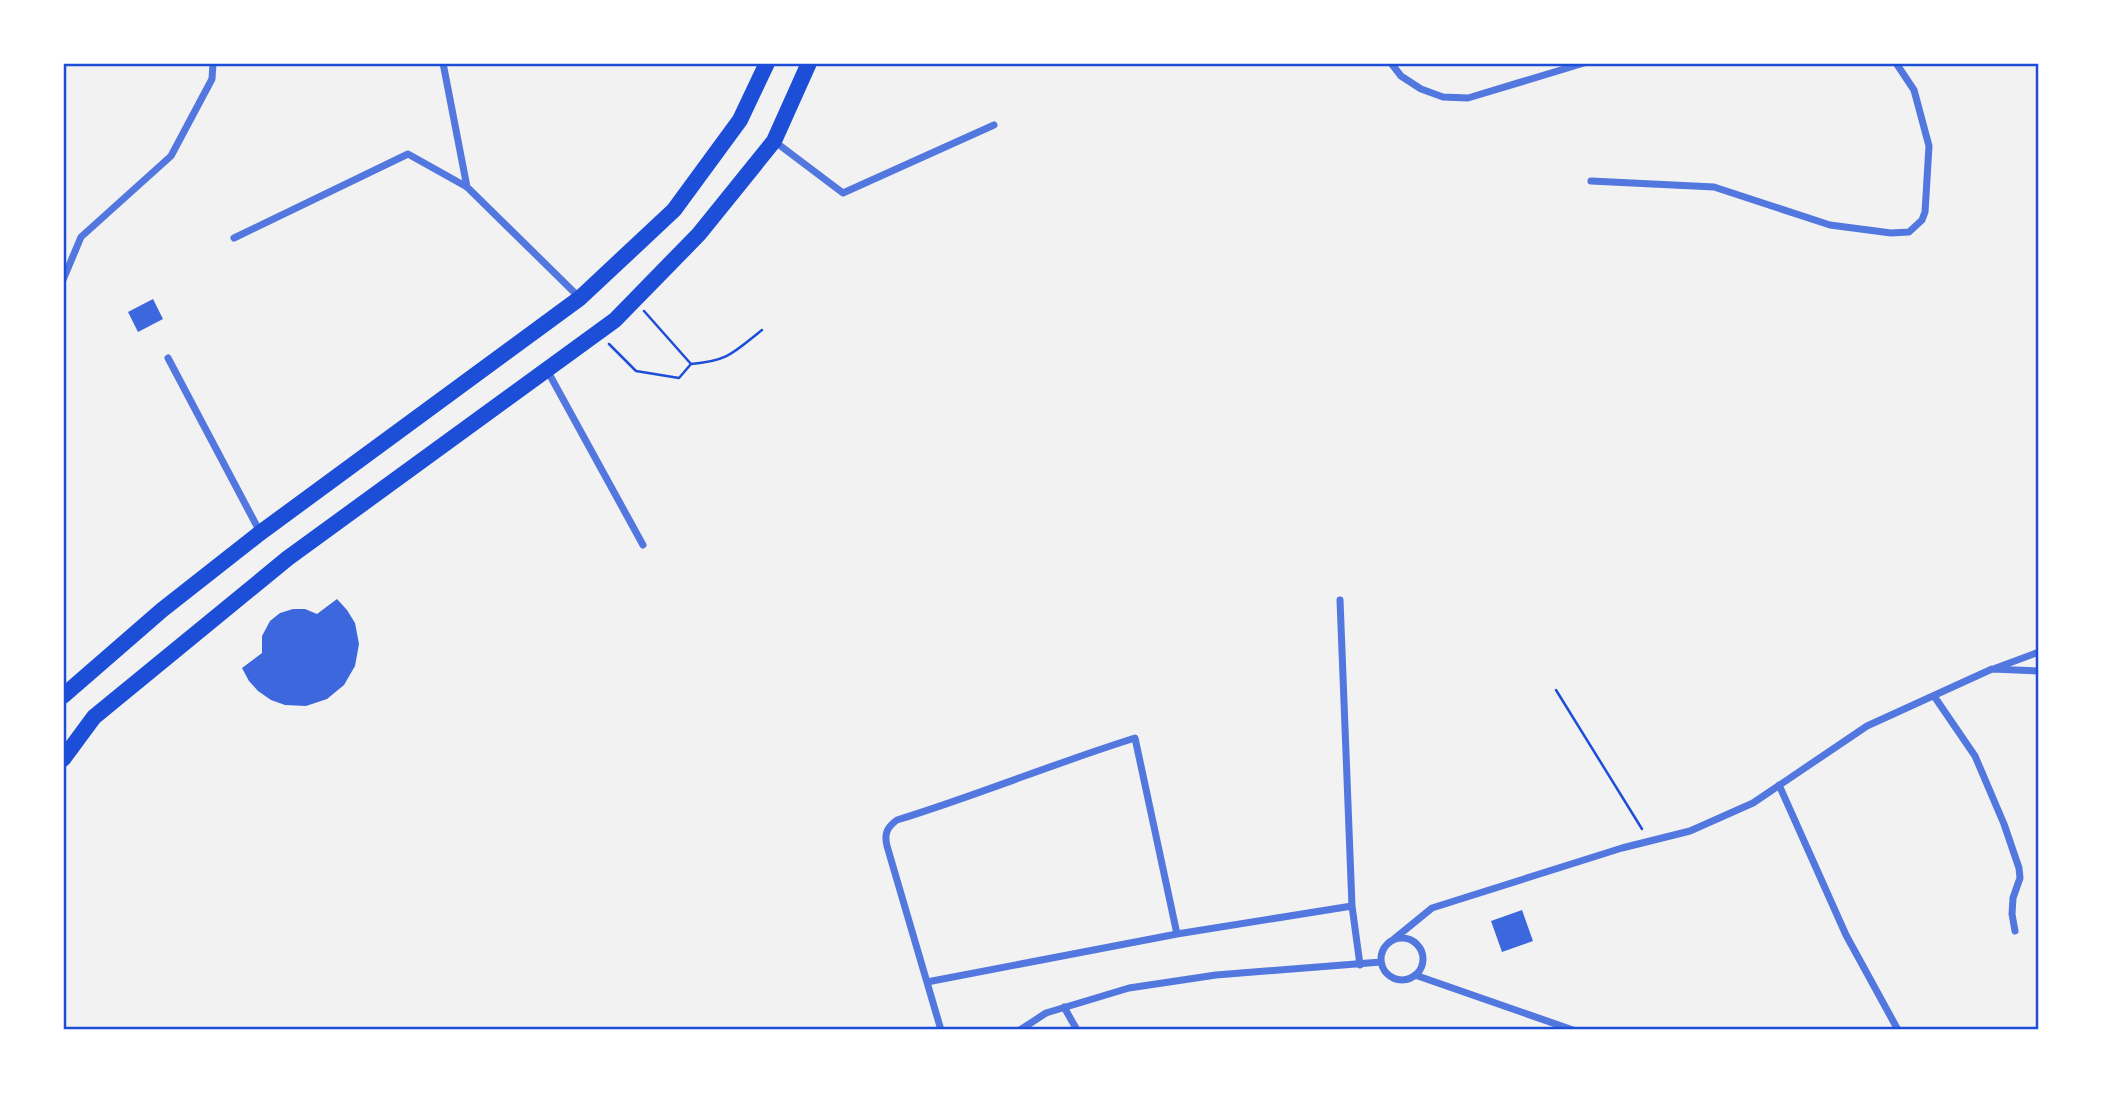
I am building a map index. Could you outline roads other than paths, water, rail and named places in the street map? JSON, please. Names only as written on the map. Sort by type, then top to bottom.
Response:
[{"type":"highway","points":[[63,696],[162,610],[260,533],[580,298],[674,211],[740,120],[767,63]]},
{"type":"highway","points":[[63,759],[94,717],[288,558],[599,333],[635,300],[699,234],[774,141],[809,63]]},
{"type":"street","points":[[63,280],[81,237],[171,156],[212,79],[213,63]]},
{"type":"street","points":[[443,63],[467,187]]},
{"type":"street","points":[[1391,63],[1401,76],[1421,89],[1443,97],[1468,98],[1584,63]]},
{"type":"street","points":[[1591,181],[1714,187],[1830,225],[1891,233],[1909,232],[1922,220],[1925,212],[1929,146],[1914,90],[1896,63]]},
{"type":"street","points":[[774,141],[843,193],[994,125]]},
{"type":"street","points":[[234,237],[408,154],[467,187],[580,298]]},
{"type":"street","points":[[168,358],[260,533]]},
{"type":"street","points":[[547,370],[643,545]]},
{"type":"street","points":[[1340,600],[1352,906],[1360,965]]},
{"type":"street","points":[[1394,939],[1409,939],[1420,948],[1423,962],[1415,975],[1402,980],[1388,975],[1381,962],[1383,948],[1394,939],[1432,908],[1649,841],[1690,831],[1753,803],[1867,726],[1992,669],[2039,652]]},
{"type":"street","points":[[1992,669],[2039,671]]},
{"type":"street","points":[[1934,696],[1975,756],[2004,824],[2019,868],[2020,878],[2013,898],[2015,931]]},
{"type":"street","points":[[942,1030],[887,846],[886,834],[892,823],[1135,738],[1177,934]]},
{"type":"street","points":[[1779,785],[1846,935],[1898,1030]]},
{"type":"street","points":[[927,982],[1177,934],[1352,906]]},
{"type":"street","points":[[1020,1030],[1046,1013],[1129,988],[1216,975],[1381,962]]},
{"type":"street","points":[[1415,975],[1573,1030]]},
{"type":"street","points":[[1065,1007],[1077,1030]]}]
